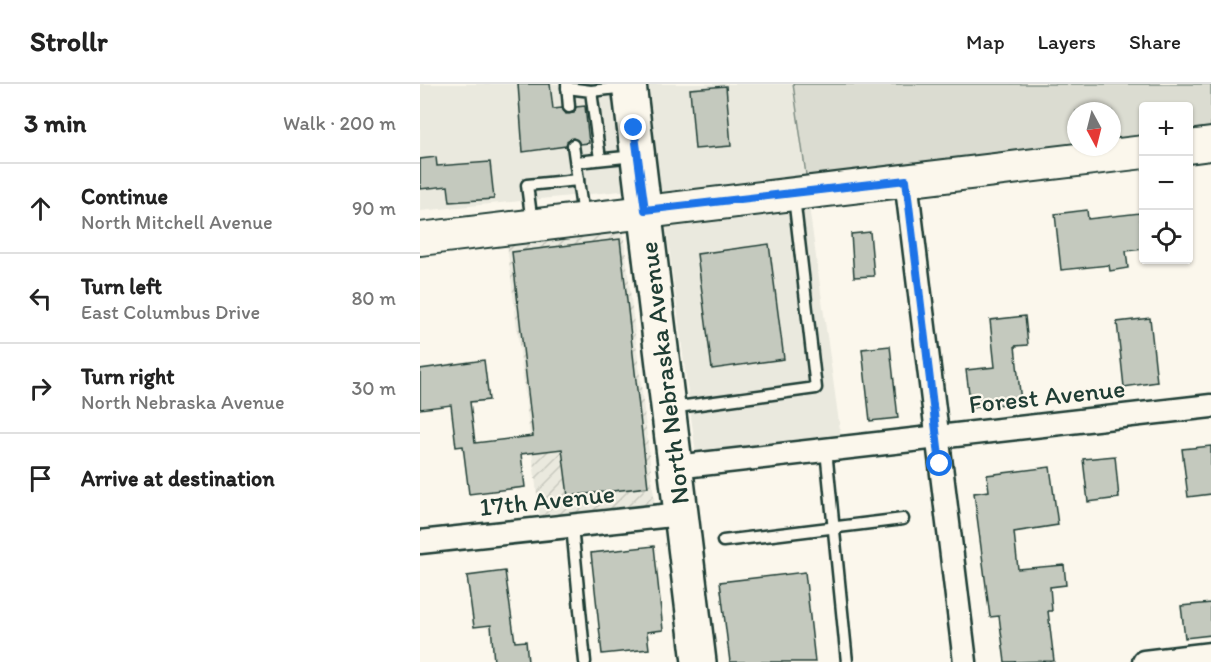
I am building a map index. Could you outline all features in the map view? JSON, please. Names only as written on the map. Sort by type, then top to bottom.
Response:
[{"type":"main road","name":"North Nebraska Avenue","points":[[630,85],[699,662]]},
{"type":"main road","points":[[1193,146],[1211,144]]},
{"type":"main road","points":[[420,239],[645,210],[1139,152]]},
{"type":"street","points":[[906,180],[965,662]]},
{"type":"street","name":"Forest Avenue","points":[[675,467],[1211,406]]},
{"type":"street","name":"17th Avenue","points":[[420,542],[681,514]]},
{"type":"street","points":[[1144,662],[1211,654]]},
{"type":"lane","points":[[569,107],[567,86],[591,91],[630,85]]},
{"type":"lane","points":[[591,91],[600,159]]},
{"type":"lane","points":[[573,145],[583,218]]},
{"type":"lane","points":[[576,162],[638,155]]},
{"type":"lane","points":[[532,224],[527,185],[578,180]]},
{"type":"lane","points":[[668,408],[816,388],[794,193]]},
{"type":"lane","points":[[826,450],[847,662]]},
{"type":"lane","points":[[723,541],[903,519]]},
{"type":"lane","points":[[572,526],[585,662]]},
{"type":"shaded area","points":[[420,84],[792,84],[841,437],[696,454],[661,187],[420,211]]},
{"type":"shaded area","points":[[793,84],[1211,84],[1211,133],[1193,135],[1193,102],[1139,102],[1139,143],[1121,145],[1121,102],[1067,102],[1067,148],[807,182]]},
{"type":"shaded area","points":[[623,230],[655,505],[540,519],[507,244]]},
{"type":"building","points":[[518,84],[550,84],[553,109],[562,108],[566,114],[574,113],[576,107],[585,106],[589,143],[580,144],[573,138],[568,140],[566,146],[523,152]]},
{"type":"building","points":[[726,86],[731,146],[695,149],[690,89]]},
{"type":"building","points":[[436,157],[437,166],[490,162],[494,199],[450,202],[448,186],[420,189],[420,159]]},
{"type":"building","points":[[1087,210],[1088,219],[1139,213],[1139,249],[1126,251],[1128,268],[1110,271],[1109,265],[1061,270],[1055,214]]},
{"type":"building","points":[[870,232],[874,276],[854,277],[851,234]]},
{"type":"building","points":[[620,239],[648,487],[568,496],[562,449],[521,454],[525,487],[469,494],[463,446],[456,447],[451,405],[420,409],[420,369],[484,360],[489,400],[470,402],[475,443],[533,436],[512,252]]},
{"type":"building","points":[[769,244],[784,359],[712,369],[697,254]]},
{"type":"building","points":[[1025,316],[1028,345],[1015,346],[1021,402],[971,408],[966,370],[995,367],[990,320]]},
{"type":"building","points":[[1150,318],[1157,382],[1124,387],[1117,322]]},
{"type":"building","points":[[890,346],[898,418],[870,421],[862,349]]},
{"type":"building","points":[[1211,446],[1211,494],[1188,497],[1182,449]]},
{"type":"building","points":[[1115,456],[1119,498],[1088,502],[1083,459]]},
{"type":"building","points":[[1050,467],[1058,525],[1014,532],[1018,569],[1064,565],[1066,585],[1050,587],[1052,611],[1048,611],[1054,661],[1005,662],[999,616],[990,617],[974,493],[989,491],[987,475]]},
{"type":"building","points":[[654,546],[663,630],[647,632],[649,649],[602,654],[591,553]]},
{"type":"building","points":[[505,571],[515,642],[526,641],[528,662],[494,662],[491,625],[474,627],[467,576]]},
{"type":"building","points":[[805,572],[815,662],[730,662],[720,582]]},
{"type":"building","points":[[1211,603],[1211,635],[1185,638],[1181,606]]},
{"type":"route","points":[[634,128],[645,210],[906,180],[940,464]]}]
